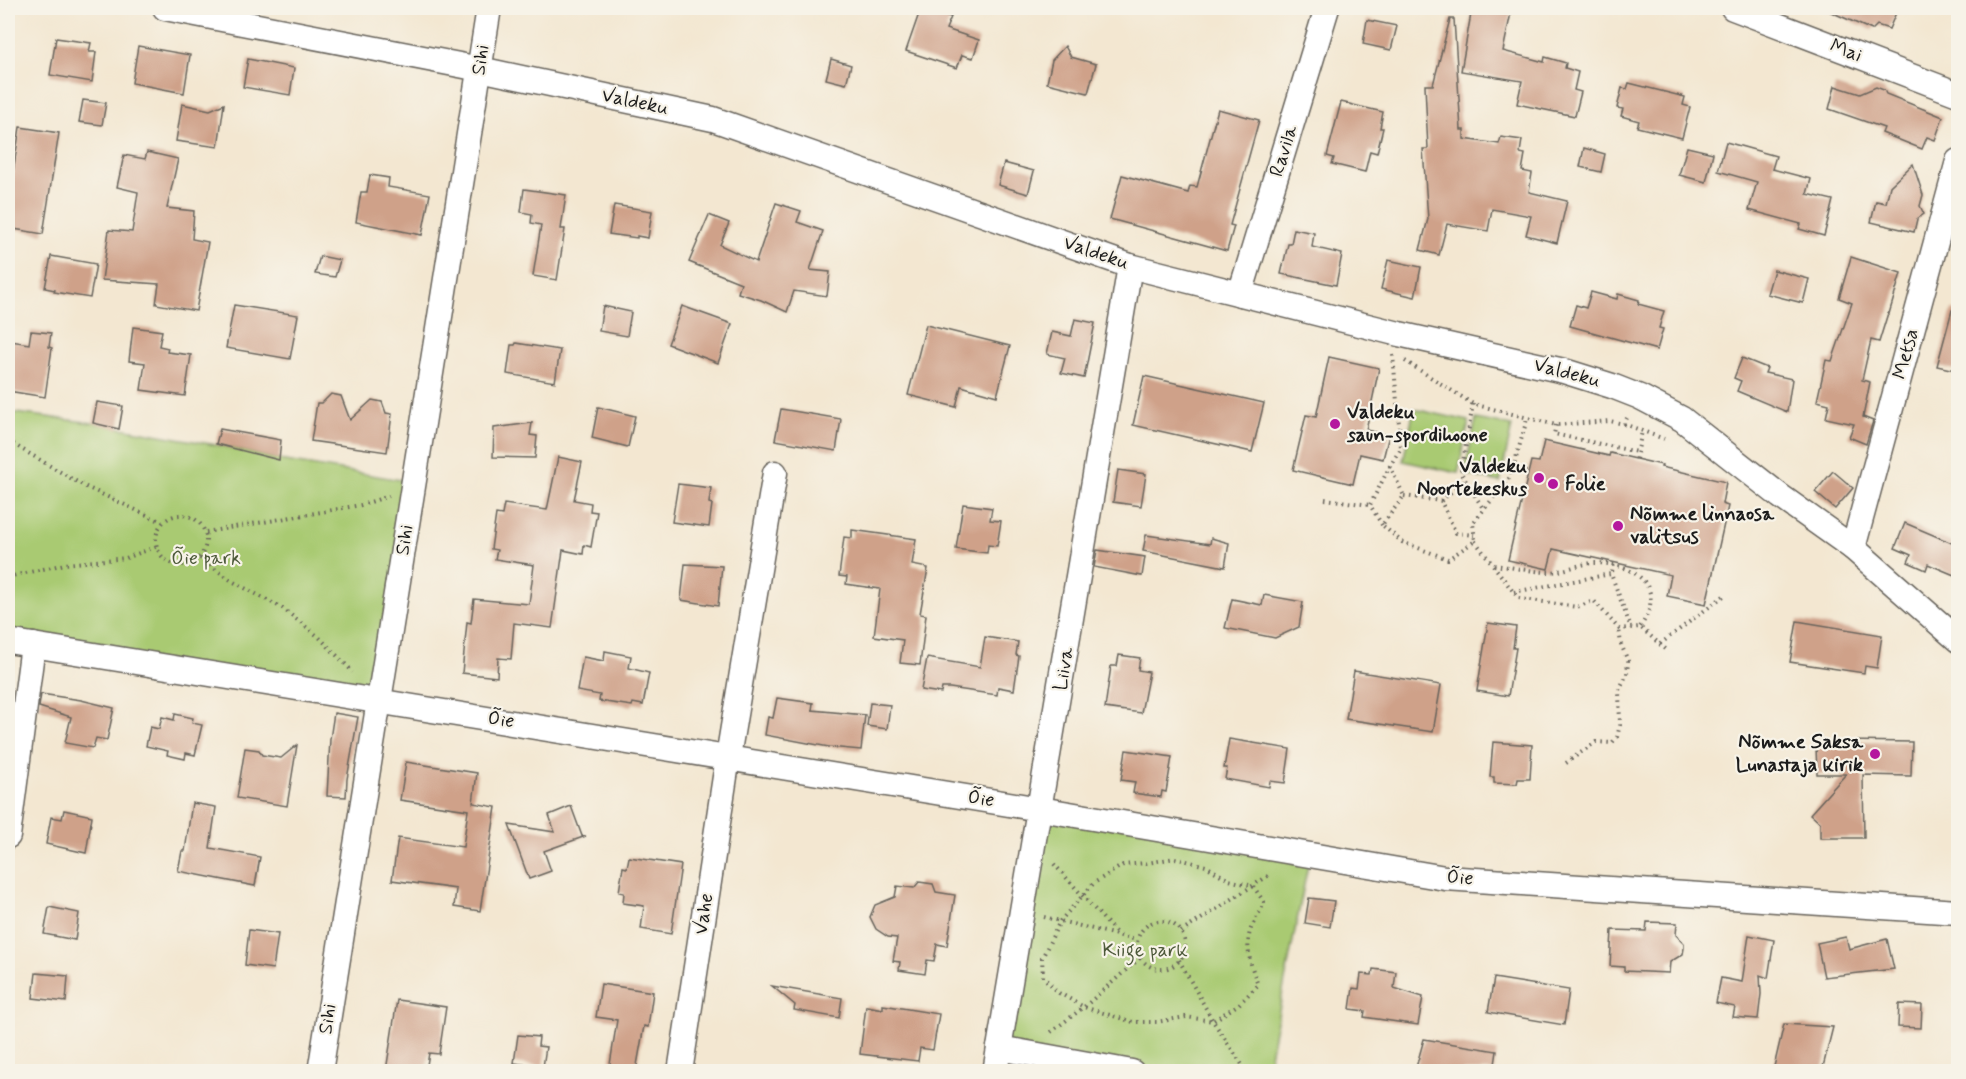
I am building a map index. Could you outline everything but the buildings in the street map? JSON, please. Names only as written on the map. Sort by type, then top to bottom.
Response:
[{"type":"street","name":"Valdeku","points":[[165,8],[236,14],[713,119],[1130,266],[1399,334],[1564,371],[1612,386],[1640,397],[1682,419],[1780,496],[1853,548],[1959,640]]},
{"type":"street","name":"Sihi","points":[[320,1071],[372,701],[413,489],[489,8]]},
{"type":"street","name":"Ravila","points":[[1240,294],[1327,8]]},
{"type":"street","name":"Mai","points":[[1733,8],[1959,93]]},
{"type":"street","name":"Metsa","points":[[1853,548],[1959,161]]},
{"type":"street","name":"Liiva","points":[[995,1071],[1041,809],[1130,266]]},
{"type":"street","name":"Vahe","points":[[680,1071],[728,757],[775,473]]},
{"type":"street","name":"Õie","points":[[8,641],[728,757],[1445,878],[1959,912]]},
{"type":"street","points":[[8,836],[33,645]]},
{"type":"street","points":[[999,1048],[1132,1071]]},
{"type":"path","points":[[1370,505],[1401,447],[1394,346]]},
{"type":"path","points":[[1393,353],[1473,404],[1556,425],[1610,420],[1624,424],[1640,397]]},
{"type":"path","points":[[1473,404],[1461,473],[1484,510]]},
{"type":"path","points":[[1527,418],[1511,476],[1473,523],[1475,538],[1518,598],[1577,607],[1594,601],[1619,629],[1621,644],[1628,661],[1627,674],[1619,690],[1620,725],[1617,737],[1612,742],[1596,742],[1566,763]]},
{"type":"path","points":[[1556,425],[1554,434],[1637,452]]},
{"type":"path","points":[[1635,459],[1642,431]]},
{"type":"path","points":[[8,441],[84,486],[162,522]]},
{"type":"path","points":[[1390,466],[1404,496]]},
{"type":"path","points":[[1513,470],[1528,472]]},
{"type":"path","points":[[1404,496],[1441,501],[1466,480]]},
{"type":"path","points":[[206,532],[361,505],[413,489]]},
{"type":"path","points":[[1382,525],[1404,496]]},
{"type":"path","points":[[1325,499],[1370,505]]},
{"type":"path","points":[[1441,501],[1456,533],[1475,538]]},
{"type":"path","points":[[1370,505],[1382,525],[1402,542],[1448,559],[1475,538]]},
{"type":"path","points":[[179,514],[194,517],[206,532],[205,551],[194,563],[175,565],[162,558],[155,540],[162,522],[179,514]]},
{"type":"path","points":[[8,577],[65,564],[126,558],[158,546]]},
{"type":"path","points":[[200,558],[232,581],[282,608],[319,637],[353,672],[372,701]]},
{"type":"path","points":[[1493,564],[1548,572],[1596,563],[1612,563],[1629,570],[1648,587],[1652,599],[1650,614],[1640,627],[1619,629]]},
{"type":"path","points":[[1612,563],[1612,573],[1631,628]]},
{"type":"path","points":[[1514,592],[1612,573]]},
{"type":"path","points":[[1660,644],[1725,595]]},
{"type":"path","points":[[1640,627],[1669,652]]},
{"type":"path","points":[[1035,841],[1082,897],[1118,935]]},
{"type":"path","points":[[1181,933],[1269,875],[1295,852]]},
{"type":"path","points":[[1175,858],[1206,866],[1229,880],[1253,886],[1264,902],[1261,912],[1251,926],[1248,949],[1250,966],[1258,985],[1239,1004],[1213,1021],[1186,1017],[1133,1023],[1084,1007],[1059,993],[1043,976],[1042,958],[1060,921],[1094,883],[1123,865],[1175,858]]},
{"type":"path","points":[[1022,913],[1137,940]]},
{"type":"path","points":[[1161,921],[1176,926],[1181,933],[1185,947],[1179,960],[1166,968],[1159,969],[1145,964],[1140,958],[1137,952],[1137,940],[1145,926],[1161,921]]},
{"type":"path","points":[[1024,1052],[1084,1007],[1140,958]]},
{"type":"path","points":[[1179,960],[1213,1021],[1246,1071]]},
{"type":"green space","points":[[1414,409],[1469,421],[1458,473],[1403,461]]},
{"type":"green space","name":"Õie park","points":[[8,412],[93,423],[227,447],[279,460],[414,482],[378,702],[8,641]]},
{"type":"green space","points":[[1476,419],[1512,426],[1500,482],[1464,474]]},
{"type":"green space","name":"Kiige park","points":[[1040,809],[1310,855],[1267,1071],[1132,1071],[999,1048]]},
{"type":"place","name":"Valdeku saun-spordihoone","points":[[1335,424]]},
{"type":"place","name":"Valdeku Noortekeskus","points":[[1539,478]]},
{"type":"place","name":"Folie","points":[[1553,484]]},
{"type":"place","name":"Nõmme linnaosa valitsus","points":[[1618,526]]},
{"type":"place","name":"Nõmme Saksa Lunastaja kirik","points":[[1875,754]]}]
